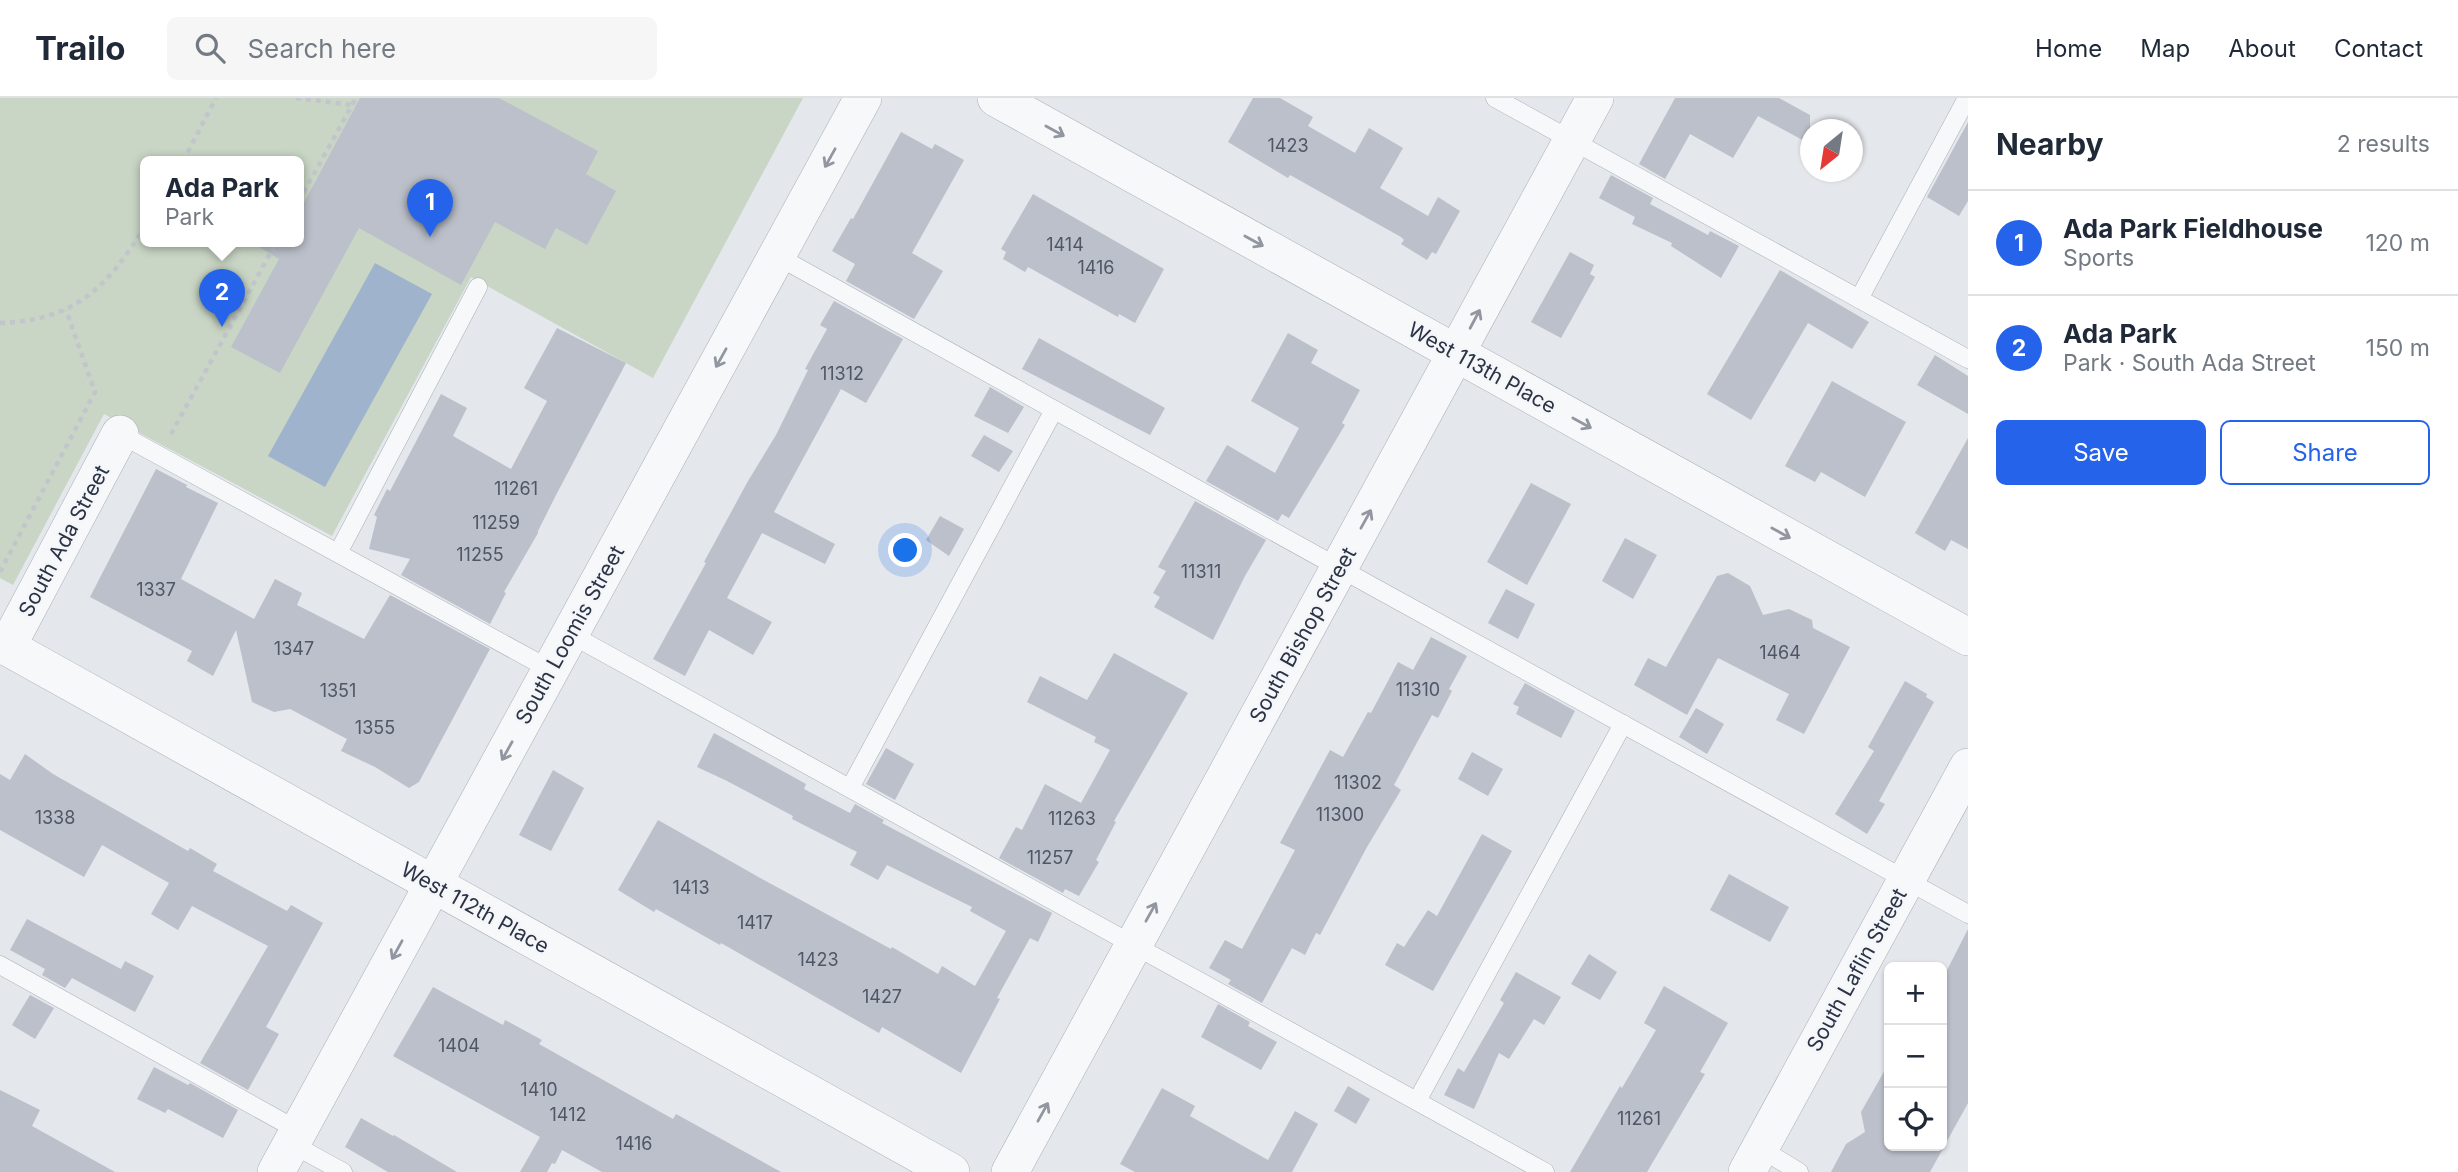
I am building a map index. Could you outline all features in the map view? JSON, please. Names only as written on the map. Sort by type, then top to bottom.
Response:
[{"type":"street","name":"South Loomis Street","points":[[289,1149],[863,98]]},
{"type":"street","name":"West 113th Place","points":[[996,98],[1968,637]]},
{"type":"street","name":"South Bishop Street","points":[[1010,1172],[1595,98]]},
{"type":"street","name":"South Ada Street","points":[[4,645],[120,434]]},
{"type":"street","name":"West 112th Place","points":[[4,645],[951,1172]]},
{"type":"street","name":"South Laflin Street","points":[[1753,1160],[1968,767]]},
{"type":"lane","points":[[1495,98],[1968,359]]},
{"type":"lane","points":[[1859,299],[1967,98]]},
{"type":"lane","points":[[777,256],[1968,914]]},
{"type":"lane","points":[[338,553],[478,287]]},
{"type":"lane","points":[[850,789],[1054,410]]},
{"type":"lane","points":[[120,434],[551,670]]},
{"type":"lane","points":[[570,634],[1545,1172]]},
{"type":"lane","points":[[1417,1101],[1623,724]]},
{"type":"lane","points":[[0,965],[289,1149],[343,1172]]},
{"type":"lane","points":[[1753,1160],[1799,1172]]},
{"type":"path","points":[[186,156],[216,98]]},
{"type":"path","points":[[296,98],[352,105]]},
{"type":"path","points":[[304,192],[356,98]]},
{"type":"path","points":[[0,323],[42,317],[66,310],[89,297],[110,277],[140,233]]},
{"type":"path","points":[[169,438],[274,247]]},
{"type":"path","points":[[0,572],[95,392],[66,310]]},
{"type":"green space","points":[[0,98],[803,98],[653,378],[471,277],[332,536],[104,414],[13,585],[0,578]]},
{"type":"water","points":[[375,263],[432,294],[325,487],[268,456]]},
{"type":"building","points":[[360,98],[499,98],[598,151],[586,174],[616,191],[587,245],[556,228],[545,249],[495,222],[461,285],[359,228],[280,373],[231,347],[279,259],[259,247],[304,247],[304,203]]},
{"type":"building","points":[[1253,98],[1280,98],[1313,117],[1308,126],[1355,153],[1369,128],[1403,148],[1380,188],[1428,216],[1438,197],[1460,211],[1436,254],[1432,252],[1427,260],[1401,244],[1404,240],[1401,237],[1290,175],[1288,178],[1228,142]]},
{"type":"building","points":[[1675,98],[1779,98],[1810,115],[1810,119],[1800,119],[1800,139],[1758,116],[1733,158],[1690,134],[1665,179],[1639,164]]},
{"type":"building","points":[[1968,122],[1968,201],[1959,216],[1927,197]]},
{"type":"building","points":[[901,132],[932,149],[935,144],[964,160],[912,253],[943,271],[914,319],[846,281],[855,264],[832,251],[851,218],[853,219]]},
{"type":"building","points":[[1611,175],[1653,198],[1650,204],[1708,235],[1710,231],[1739,246],[1721,278],[1671,246],[1672,243],[1632,224],[1635,217],[1599,198]]},
{"type":"building","points":[[1033,194],[1164,269],[1135,323],[1119,314],[1118,317],[1028,267],[1025,272],[1003,259],[1006,252],[1001,249]]},
{"type":"building","points":[[1570,252],[1594,265],[1590,274],[1595,277],[1561,338],[1531,322]]},
{"type":"building","points":[[1780,270],[1869,322],[1852,349],[1808,323],[1751,420],[1707,394]]},
{"type":"building","points":[[834,301],[903,339],[866,403],[841,389],[774,512],[835,544],[825,564],[762,533],[727,598],[772,622],[753,655],[709,630],[685,676],[653,659],[748,481],[776,435],[808,370],[805,369],[827,329],[820,325]]},
{"type":"building","points":[[557,328],[626,363],[538,533],[504,592],[506,593],[490,624],[401,575],[410,559],[369,549],[377,517],[374,515],[387,489],[390,491],[441,394],[467,408],[453,436],[511,469],[547,401],[524,388]]},
{"type":"building","points":[[1288,333],[1318,350],[1311,363],[1360,390],[1342,423],[1345,425],[1289,518],[1282,514],[1278,521],[1206,481],[1227,445],[1275,473],[1299,428],[1251,401]]},
{"type":"building","points":[[1039,338],[1165,408],[1150,435],[1022,369]]},
{"type":"building","points":[[1935,355],[1968,376],[1968,414],[1917,385]]},
{"type":"building","points":[[1832,381],[1906,422],[1865,497],[1821,472],[1815,482],[1785,466]]},
{"type":"building","points":[[990,387],[1024,407],[1008,433],[974,416]]},
{"type":"building","points":[[984,435],[1013,451],[999,472],[971,456]]},
{"type":"building","points":[[1968,438],[1968,549],[1951,540],[1945,551],[1915,533]]},
{"type":"building","points":[[156,469],[218,503],[181,579],[254,619],[275,579],[302,593],[297,605],[364,639],[390,595],[490,649],[419,782],[409,788],[375,767],[341,751],[347,739],[290,709],[274,712],[252,702],[236,630],[213,676],[187,661],[192,651],[90,597]]},
{"type":"building","points":[[1531,483],[1571,504],[1527,585],[1487,562]]},
{"type":"building","points":[[1195,501],[1266,540],[1213,640],[1154,607],[1160,597],[1153,593],[1166,571],[1158,567]]},
{"type":"building","points":[[940,516],[964,529],[949,556],[926,540]]},
{"type":"building","points":[[1625,538],[1657,555],[1633,599],[1602,581]]},
{"type":"building","points":[[1728,573],[1750,586],[1763,615],[1789,609],[1812,620],[1813,628],[1850,647],[1804,734],[1776,720],[1789,694],[1718,658],[1687,715],[1634,685],[1648,658],[1666,667],[1717,576]]},
{"type":"building","points":[[1506,589],[1535,604],[1518,639],[1488,623]]},
{"type":"building","points":[[1431,637],[1467,656],[1449,689],[1452,691],[1438,718],[1432,715],[1394,785],[1401,790],[1320,935],[1316,933],[1305,955],[1292,948],[1262,1003],[1228,984],[1231,980],[1209,968],[1225,940],[1242,949],[1295,850],[1280,843],[1330,750],[1343,757],[1368,712],[1371,713],[1398,662],[1413,670]]},
{"type":"building","points":[[1114,653],[1188,693],[1114,821],[1116,822],[1096,860],[1099,862],[1079,896],[1065,889],[1063,893],[999,858],[1016,827],[1022,830],[1045,784],[1081,803],[1110,750],[1094,742],[1096,737],[1027,702],[1040,676],[1087,700]]},
{"type":"building","points":[[1905,681],[1927,694],[1926,697],[1934,702],[1879,801],[1885,804],[1867,834],[1835,814],[1874,751],[1868,747]]},
{"type":"building","points":[[1525,683],[1575,711],[1561,738],[1516,714],[1519,707],[1513,704]]},
{"type":"building","points":[[1696,708],[1724,724],[1707,754],[1679,737]]},
{"type":"building","points":[[714,733],[806,784],[804,789],[850,813],[855,804],[884,820],[882,823],[1052,913],[1038,942],[1030,938],[961,1073],[882,1027],[879,1033],[721,943],[720,945],[656,909],[654,912],[618,890],[658,820],[938,974],[942,966],[975,986],[1006,931],[970,911],[972,907],[887,865],[878,880],[850,865],[857,852],[697,767]]},
{"type":"building","points":[[886,748],[914,764],[895,800],[866,784]]},
{"type":"building","points":[[1472,752],[1503,769],[1488,796],[1458,779]]},
{"type":"building","points":[[25,754],[53,774],[188,851],[190,848],[217,864],[213,871],[287,911],[291,905],[323,923],[266,1027],[279,1034],[248,1090],[200,1063],[268,946],[192,906],[178,930],[151,914],[169,883],[102,845],[84,877],[0,830],[0,774],[10,780]]},
{"type":"building","points":[[553,770],[584,788],[551,851],[519,835]]},
{"type":"building","points":[[1482,834],[1512,851],[1433,991],[1385,965],[1397,943],[1404,947],[1428,910],[1437,916]]},
{"type":"building","points":[[1729,874],[1789,907],[1770,942],[1710,910]]},
{"type":"building","points":[[27,919],[121,969],[125,961],[154,976],[135,1012],[72,978],[65,988],[42,975],[45,969],[10,950]]},
{"type":"building","points":[[1968,929],[1968,1103],[1947,1141],[1947,1025],[1947,970]]},
{"type":"building","points":[[1589,954],[1617,972],[1600,1000],[1571,984]]},
{"type":"building","points":[[1516,972],[1561,997],[1544,1025],[1534,1019],[1509,1059],[1499,1053],[1474,1109],[1444,1095],[1458,1068],[1464,1072],[1504,1003],[1500,1000]]},
{"type":"building","points":[[1664,986],[1728,1023],[1700,1072],[1705,1074],[1647,1172],[1570,1172],[1656,1030],[1644,1023]]},
{"type":"building","points":[[433,987],[503,1025],[505,1020],[542,1040],[539,1044],[673,1119],[676,1114],[781,1172],[602,1172],[562,1150],[555,1164],[552,1163],[547,1172],[520,1172],[540,1137],[393,1056]]},
{"type":"building","points":[[30,995],[54,1008],[35,1039],[12,1025]]},
{"type":"building","points":[[1218,1004],[1250,1022],[1248,1026],[1277,1042],[1261,1070],[1201,1037]]},
{"type":"building","points":[[154,1067],[188,1085],[190,1083],[238,1110],[223,1138],[168,1109],[165,1113],[137,1099]]},
{"type":"building","points":[[1884,1072],[1884,1151],[1942,1151],[1930,1172],[1831,1172],[1846,1144],[1865,1132],[1861,1112]]},
{"type":"building","points":[[1348,1086],[1370,1099],[1356,1124],[1334,1111]]},
{"type":"building","points":[[1162,1088],[1195,1106],[1190,1116],[1268,1160],[1295,1111],[1318,1124],[1292,1172],[1135,1172],[1120,1164]]},
{"type":"building","points":[[0,1090],[40,1110],[32,1126],[115,1172],[0,1172]]},
{"type":"building","points":[[361,1118],[457,1172],[388,1172],[345,1147]]},
{"type":"place","name":"Ada Park Fieldhouse","points":[[430,237]]},
{"type":"place","name":"Ada Park","points":[[222,327]]}]
